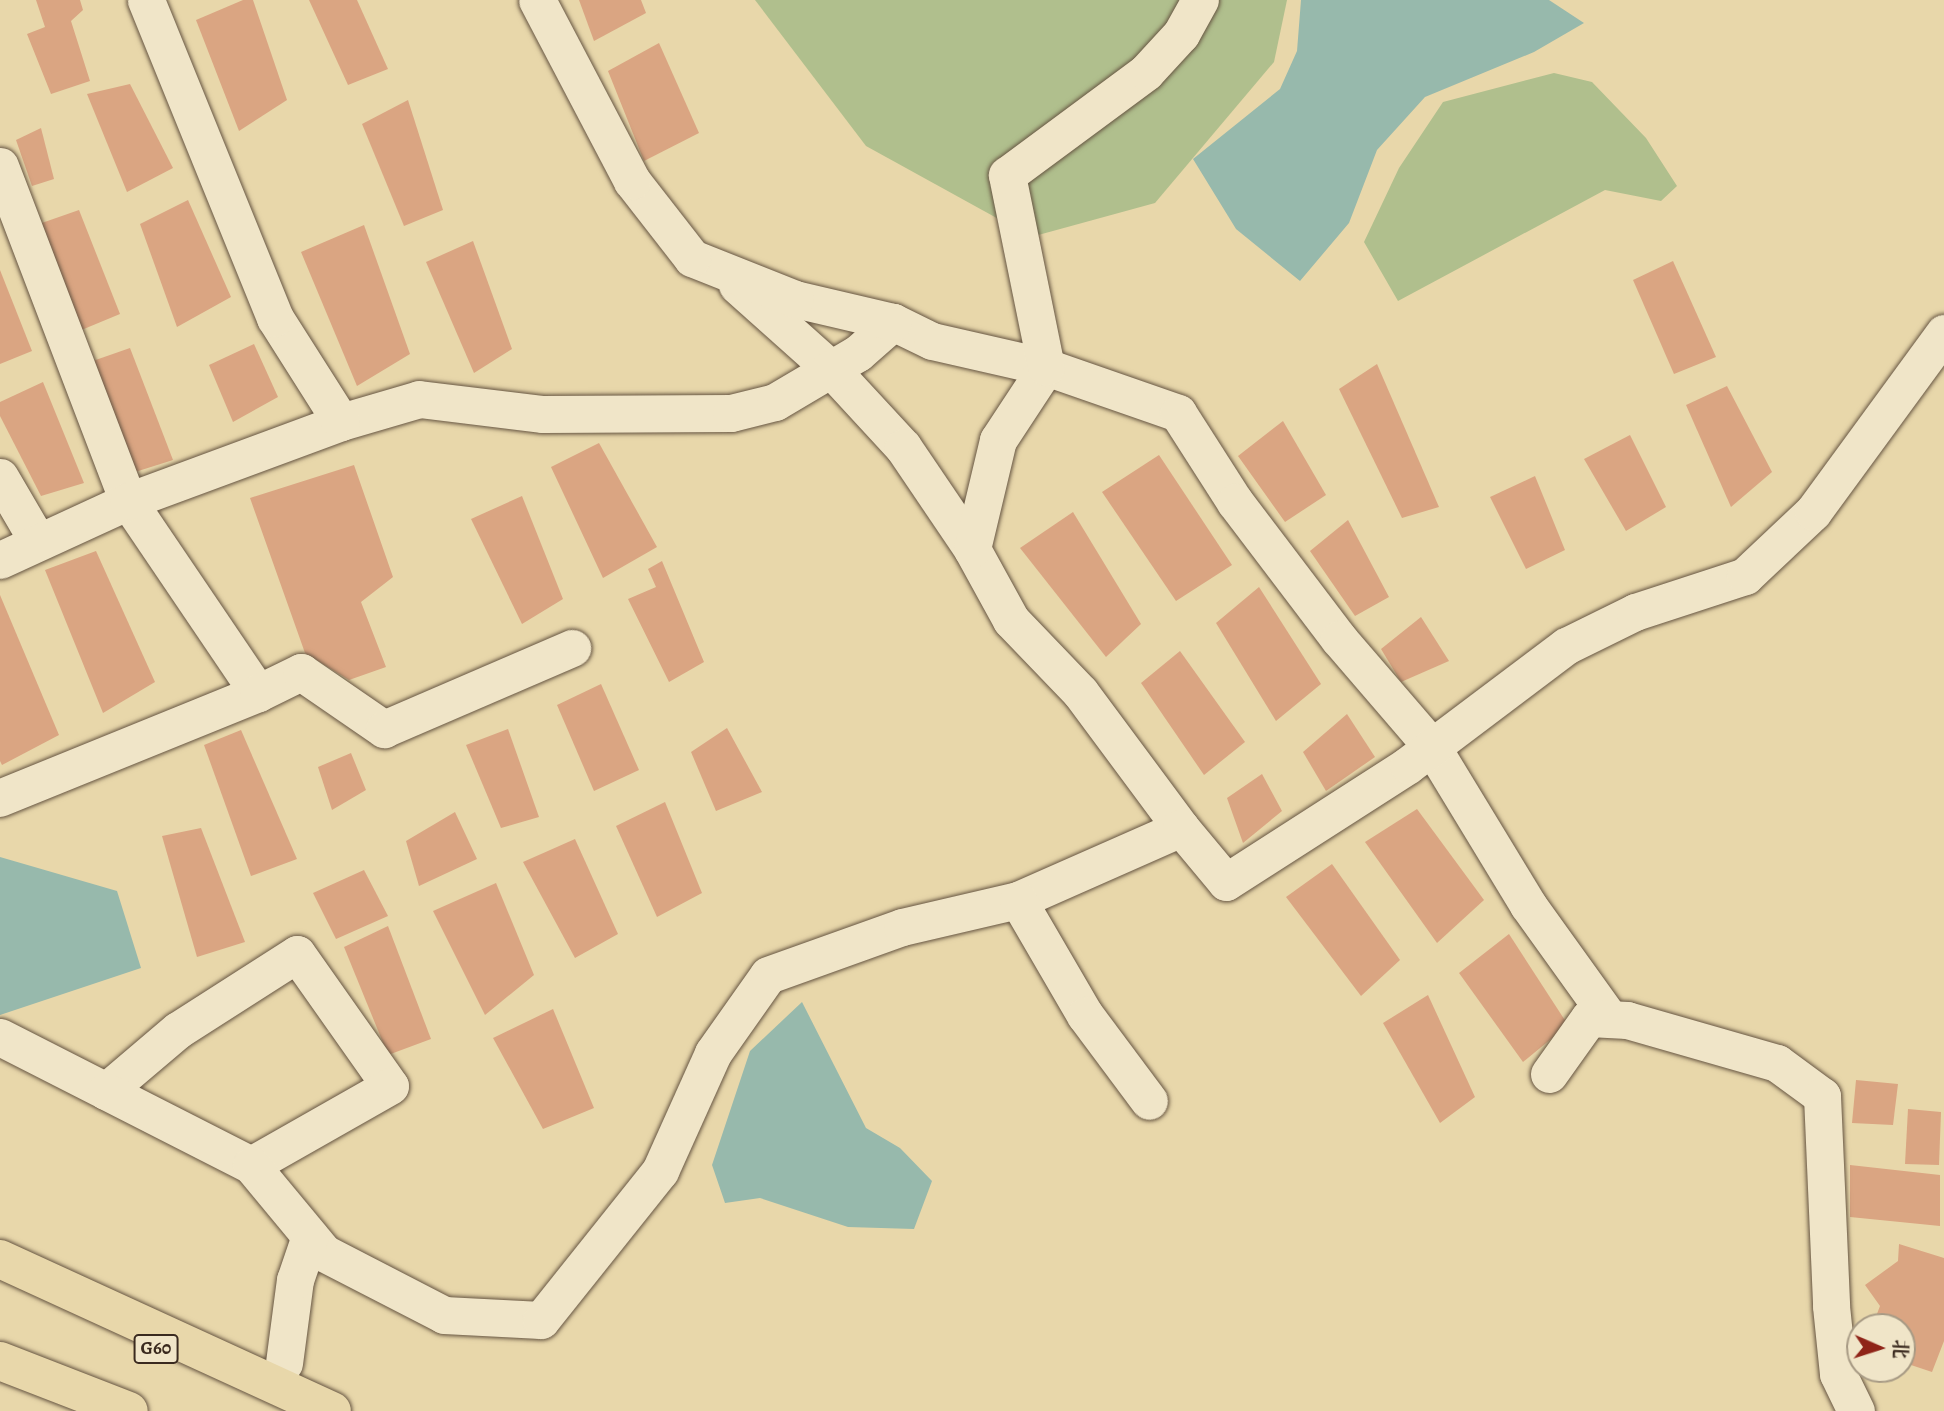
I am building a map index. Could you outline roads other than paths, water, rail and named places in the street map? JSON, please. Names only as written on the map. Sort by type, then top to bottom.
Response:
[{"type":"highway","points":[[0,1259],[332,1411]]},
{"type":"highway","name":"G60","points":[[0,1288],[313,1411]]},
{"type":"highway","points":[[0,1361],[129,1411]]},
{"type":"street","points":[[146,0],[275,318],[341,422]]},
{"type":"street","points":[[537,0],[632,181],[692,258],[794,299],[893,322],[932,341],[1046,368],[1178,412],[1236,502],[1339,639],[1432,747],[1528,905],[1611,1019]]},
{"type":"street","points":[[972,550],[998,440],[1046,368],[1007,175],[1146,72],[1181,34],[1200,0]]},
{"type":"street","points":[[0,166],[128,501],[257,693]]},
{"type":"street","points":[[719,269],[831,369],[903,447],[972,550],[1011,620],[1080,692],[1181,828],[1226,882],[1432,747],[1566,646],[1634,612],[1745,576],[1813,513],[1944,333]]},
{"type":"street","points":[[0,560],[128,501],[341,422],[419,399],[543,414],[731,413],[775,402],[831,369],[893,322]]},
{"type":"street","points":[[0,477],[38,542]]},
{"type":"street","points":[[0,798],[257,693],[301,671],[384,729],[572,648]]},
{"type":"street","points":[[0,1037],[251,1165],[324,1253],[444,1315],[541,1320],[660,1171],[713,1053],[768,975],[902,927],[1018,900],[1181,828]]},
{"type":"street","points":[[1018,900],[1084,1015],[1149,1101]]},
{"type":"street","points":[[106,1091],[178,1030],[297,954],[390,1086],[251,1165]]},
{"type":"street","points":[[1549,1074],[1589,1018],[1611,1019],[1777,1063],[1822,1096],[1830,1306],[1838,1374],[1856,1411]]},
{"type":"street","points":[[284,1363],[295,1280],[310,1236]]}]
